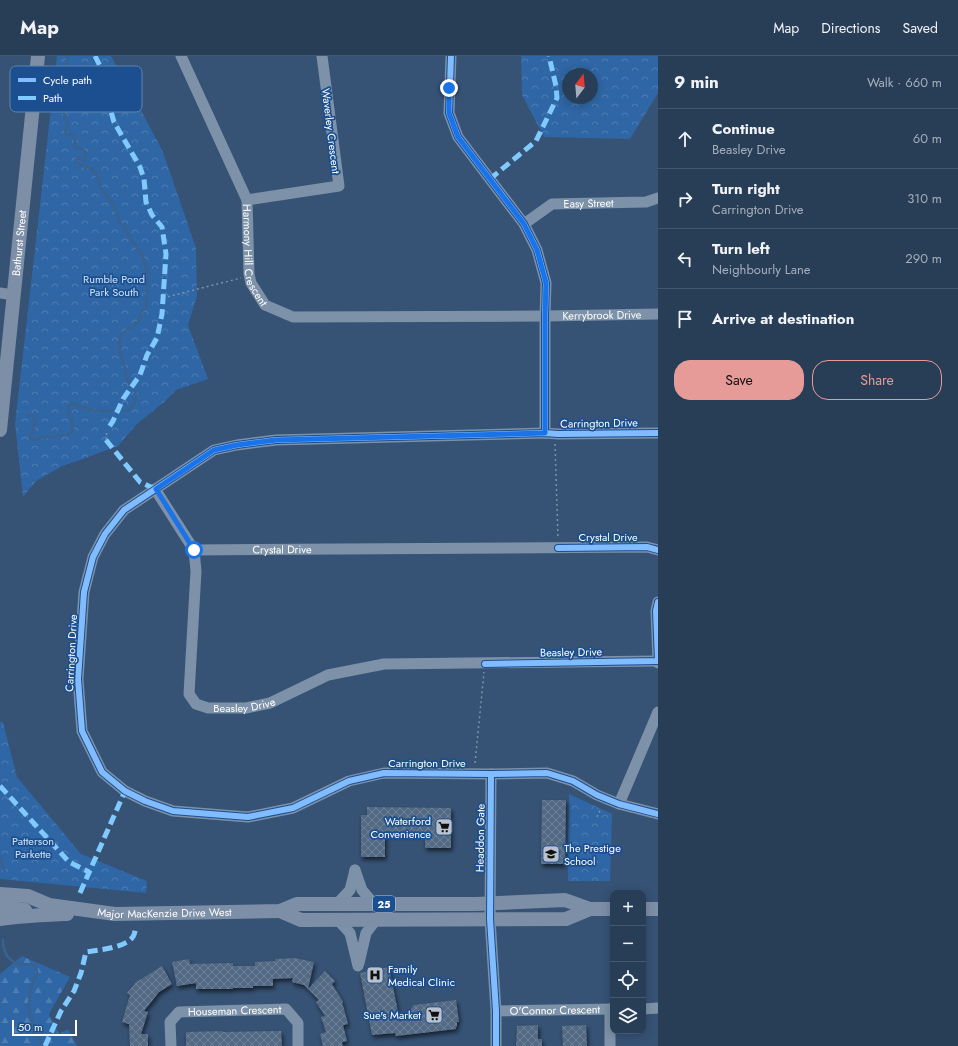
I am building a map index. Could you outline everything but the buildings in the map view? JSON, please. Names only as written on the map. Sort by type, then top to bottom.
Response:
[{"type":"main road","name":"Bathurst Street","points":[[37,66],[38,56]]},
{"type":"main road","name":"Bathurst Street","points":[[0,430],[32,112]]},
{"type":"main road","name":"Major MacKenzie Drive West","points":[[0,894],[28,896],[49,905],[115,914],[280,911],[297,904],[476,904],[565,900],[590,909],[610,909]]},
{"type":"main road","name":"Major MacKenzie Drive West","points":[[0,907],[28,910],[49,905]]},
{"type":"main road","name":"Major MacKenzie Drive West","points":[[280,911],[301,920],[566,919],[590,909]]},
{"type":"main road","points":[[646,909],[658,909]]},
{"type":"main road","points":[[0,919],[92,911]]},
{"type":"street","name":"Harmony Hill Crescent","points":[[181,56],[247,200],[249,276],[251,283],[265,305],[293,317],[545,316]]},
{"type":"street","name":"Waverley Crescent","points":[[247,200],[338,186],[322,56]]},
{"type":"street","points":[[451,56],[449,113],[458,137],[524,224],[537,250],[546,283],[545,316],[550,433]]},
{"type":"street","name":"Easy Street","points":[[524,224],[552,204],[646,202],[658,198]]},
{"type":"street","points":[[0,292],[14,294]]},
{"type":"street","name":"Kerrybrook Drive","points":[[545,316],[658,314]]},
{"type":"street","name":"Carrington Drive","points":[[658,433],[550,433],[276,440],[237,445],[214,450],[124,510],[105,534],[93,557],[84,592],[78,679],[82,731],[102,772],[125,791],[145,801],[172,810],[248,817],[293,808],[349,782],[384,774],[491,774],[546,772],[573,781],[597,795],[619,804],[658,814]]},
{"type":"street","name":"Beasley Drive","points":[[156,489],[194,550],[196,571],[189,694],[196,704],[208,708],[246,708],[270,703],[328,675],[384,664],[658,662]]},
{"type":"street","name":"Crystal Drive","points":[[194,550],[648,547],[658,550]]},
{"type":"street","points":[[658,602],[656,611],[658,662]]},
{"type":"street","points":[[619,804],[658,712]]},
{"type":"street","name":"Headdon Gate","points":[[491,774],[489,903],[496,1011],[496,1046]]},
{"type":"street","points":[[337,904],[350,890],[355,870],[362,890],[374,904]]},
{"type":"street","points":[[338,920],[350,933],[358,966],[366,933],[376,920]]},
{"type":"street","points":[[646,1009],[658,1008]]},
{"type":"street","name":"Houseman Crescent","points":[[171,1046],[170,1022],[178,1012],[286,1009],[298,1023],[298,1046]]},
{"type":"street","name":"O'Connor Crescent","points":[[496,1011],[610,1009]]},
{"type":"street","points":[[610,1034],[610,1046]]},
{"type":"path","points":[[163,298],[249,276]]},
{"type":"path","points":[[106,440],[107,430]]},
{"type":"path","points":[[550,433],[558,548]]},
{"type":"path","points":[[474,773],[485,664]]},
{"type":"green space","name":"Rumble Pond Park South","points":[[57,56],[111,56],[117,66],[56,66]]},
{"type":"green space","points":[[521,56],[658,56],[658,93],[630,139],[544,137],[522,95]]},
{"type":"green space","name":"Rumble Pond Park South","points":[[51,112],[142,112],[163,152],[196,248],[197,296],[188,325],[208,379],[176,390],[137,424],[118,446],[62,466],[36,481],[23,497],[15,424]]},
{"type":"green space","name":"Patterson Parkette","points":[[0,722],[3,722],[17,777],[81,854],[147,881],[146,893],[0,879]]},
{"type":"green space","points":[[569,794],[612,814],[610,881],[568,881]]},
{"type":"green space","points":[[22,956],[70,977],[49,1014],[59,1034],[68,1029],[77,1046],[0,1046],[0,974]]},
{"type":"waterway","points":[[66,66],[68,56]]},
{"type":"waterway","points":[[64,112],[68,125],[65,134],[74,135],[75,147],[83,150],[86,154],[85,160],[77,158],[76,162],[92,169],[97,176],[103,192],[115,208],[120,223],[124,226],[142,255],[148,273],[146,308],[141,312],[139,320],[136,324],[120,336],[119,345],[126,376],[130,385]]},
{"type":"waterway","points":[[123,411],[130,409],[136,398],[135,391]]},
{"type":"waterway","points":[[28,415],[30,414],[33,416],[36,421],[30,438],[33,440],[67,435],[72,432],[73,425],[68,409],[69,405],[74,404],[93,411],[113,411]]},
{"type":"waterway","points":[[0,858],[4,869]]},
{"type":"waterway","points":[[3,940],[5,952],[12,961],[20,964],[30,964],[36,966],[37,972],[31,988],[29,1012],[32,1020],[34,1035],[47,1046]]},
{"type":"marked path","points":[[95,56],[100,66]]},
{"type":"marked path","points":[[490,179],[536,141],[557,98],[556,86],[549,56]]},
{"type":"marked path","points":[[107,430],[113,421],[123,399],[140,375],[147,355],[157,338],[162,314],[166,254],[162,227],[152,215],[146,202],[144,179],[140,167],[114,122],[111,112]]},
{"type":"marked path","points":[[106,440],[140,482],[155,489]]},
{"type":"marked path","points":[[0,786],[69,862],[89,872]]},
{"type":"marked path","points":[[80,893],[125,791]]},
{"type":"marked path","points":[[45,1046],[61,1011],[74,991],[81,973],[86,952],[123,944],[133,937],[136,926]]},
{"type":"cycle path","points":[[451,56],[449,113],[458,137],[524,224],[537,250],[546,283],[545,433]]},
{"type":"cycle path","points":[[658,433],[545,433],[276,440],[237,445],[214,450],[124,510],[105,534],[93,557],[84,592],[78,679],[82,731],[102,772],[125,791],[145,801],[173,811],[248,817],[293,808],[349,781],[384,773],[547,773],[573,781],[597,795],[619,804],[658,814]]},
{"type":"cycle path","points":[[558,548],[647,547],[658,550]]},
{"type":"cycle path","points":[[485,664],[658,661],[656,611],[658,602]]},
{"type":"cycle path","points":[[491,774],[490,919],[496,1011],[496,1046]]},
{"type":"place","name":"Waterford Convenience","points":[[444,827]]},
{"type":"place","name":"The Prestige School","points":[[551,854]]},
{"type":"place","name":"Family Medical Clinic","points":[[375,975]]},
{"type":"place","name":"Sue's Market","points":[[434,1015]]},
{"type":"route","points":[[194,550],[156,489],[214,450],[237,445],[276,440],[545,433],[546,283],[537,250],[524,224],[458,137],[449,113],[449,88]]}]
